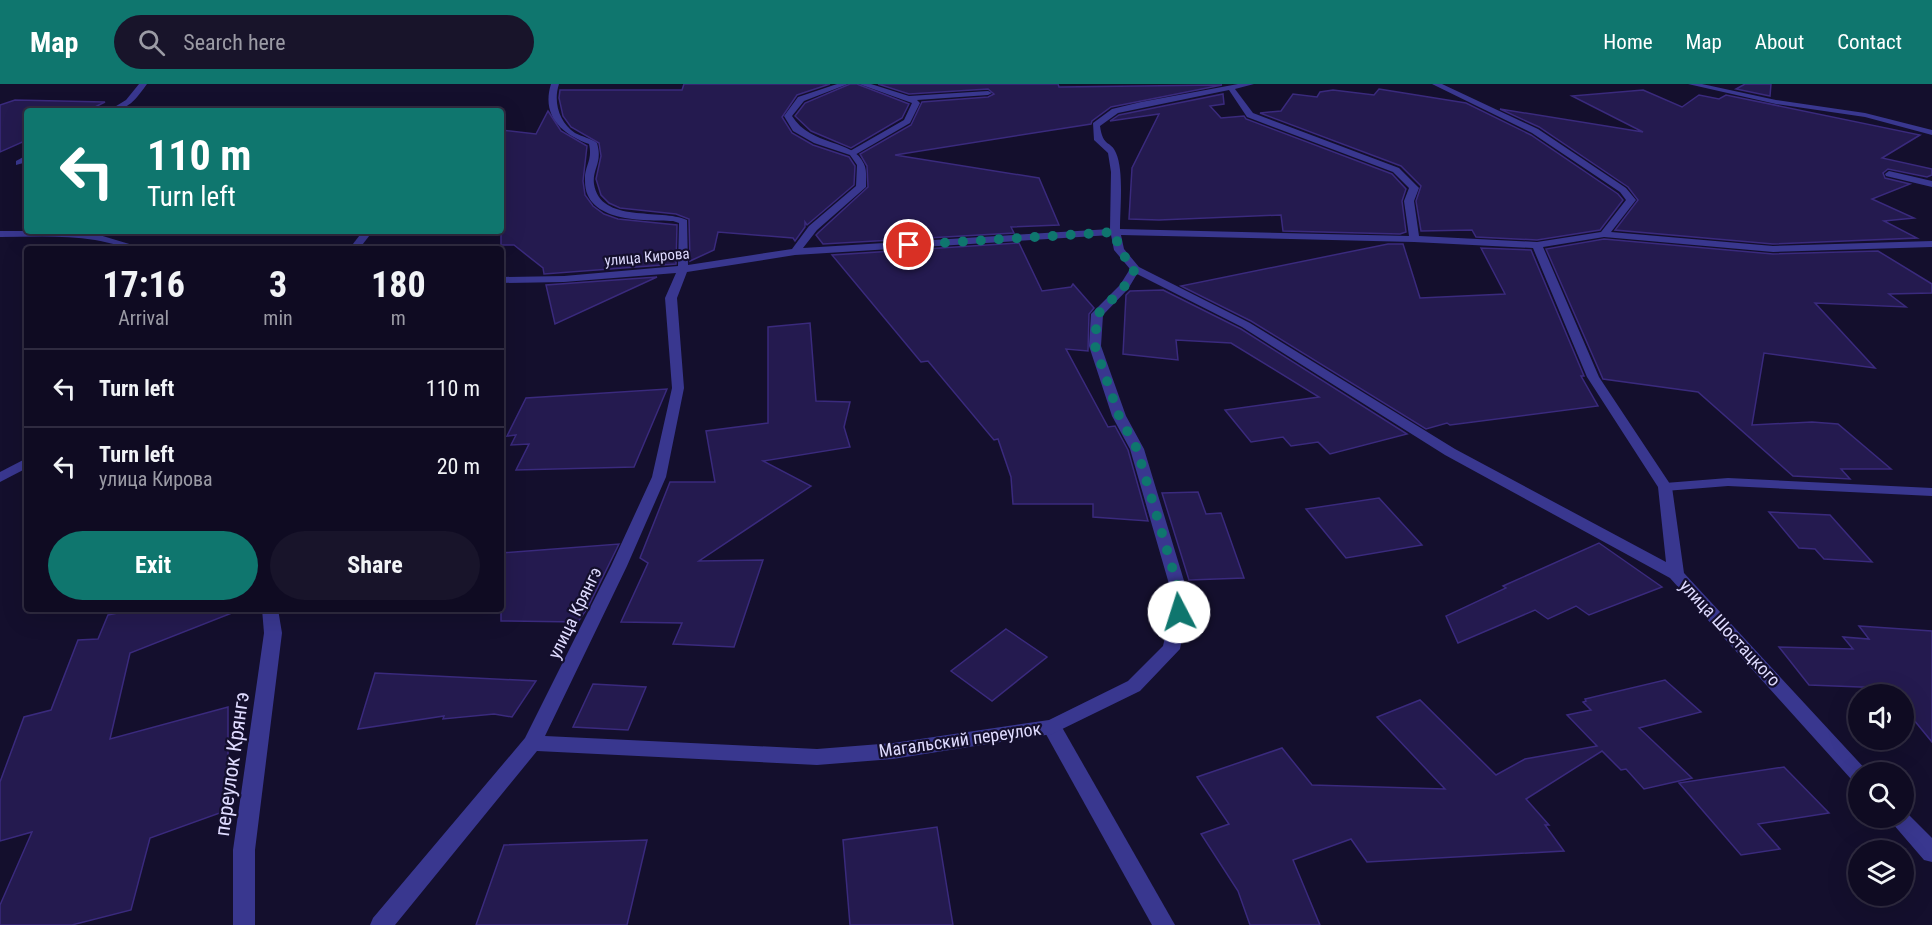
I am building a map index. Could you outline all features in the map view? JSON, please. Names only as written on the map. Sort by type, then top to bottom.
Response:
[{"type":"street","points":[[118,108],[129,102],[143,84]]},
{"type":"street","points":[[555,84],[551,101],[556,113],[569,133],[593,143],[597,156],[589,181],[593,197],[612,213],[675,218],[684,222],[683,269]]},
{"type":"street","points":[[795,252],[813,228],[861,187],[861,165],[853,153],[817,141],[796,129],[788,116],[801,99],[844,84]]},
{"type":"street","points":[[853,153],[907,121],[916,103],[908,98],[863,84]]},
{"type":"street","points":[[1250,84],[1132,106],[1115,111],[1096,125],[1098,140],[1112,152],[1115,172],[1115,232],[1119,250],[1135,269],[1246,325],[1450,452],[1676,574]]},
{"type":"street","points":[[1436,84],[1535,131],[1623,190],[1631,200],[1605,234]]},
{"type":"street","points":[[1692,84],[1776,102],[1865,115],[1932,133]]},
{"type":"street","points":[[1230,87],[1250,115],[1396,170],[1414,188],[1409,201],[1414,239]]},
{"type":"street","points":[[908,98],[988,93]]},
{"type":"street","points":[[1889,174],[1932,184]]},
{"type":"street","name":"улица Кирова","points":[[504,280],[564,279],[683,269],[795,252],[1115,232],[1414,239],[1537,245],[1605,234],[1773,249],[1932,243]]},
{"type":"street","points":[[0,234],[63,234],[96,237],[130,246]]},
{"type":"street","points":[[356,246],[366,234]]},
{"type":"street","name":"улица Шостацкого","points":[[1537,245],[1593,376],[1665,487],[1676,574],[1848,762]]},
{"type":"street","name":"улица Крянгэ","points":[[381,925],[532,743],[620,566],[659,477],[678,388],[671,298],[683,269]]},
{"type":"street","name":"Магальский переулок","points":[[532,743],[818,757],[893,751],[1052,727],[1134,686],[1171,649],[1179,612],[1177,584],[1137,449],[1119,416],[1095,346],[1097,315],[1124,287],[1135,269]]},
{"type":"street","points":[[0,478],[24,464]]},
{"type":"street","points":[[1665,487],[1728,482],[1932,492]]},
{"type":"street","name":"переулок Крянгэ","points":[[244,925],[244,850],[273,633],[270,612]]},
{"type":"street","points":[[1052,727],[1164,925]]},
{"type":"street","points":[[1909,828],[1932,853]]},
{"type":"building","points":[[684,84],[830,84],[797,95],[782,117],[792,133],[813,145],[849,157],[855,166],[854,185],[807,225],[805,222],[805,227],[795,241],[793,238],[718,232],[714,250],[690,261],[689,219],[676,214],[620,208],[609,203],[601,195],[596,179],[601,156],[599,143],[571,127],[563,116],[559,98],[560,90],[682,90]]},
{"type":"building","points":[[850,84],[857,84],[909,104],[902,118],[851,148],[811,131],[795,116],[805,103]]},
{"type":"building","points":[[878,84],[1058,84],[1059,87],[1222,85],[1111,107],[1091,124],[895,155],[1039,178],[1059,225],[1011,227],[1014,233],[823,244],[816,235],[868,187],[867,166],[860,154],[911,125],[922,102],[988,97],[994,94],[988,89],[909,94]]},
{"type":"building","points":[[1745,84],[1771,84],[1770,96],[1736,89]]},
{"type":"building","points":[[1379,89],[1466,103],[1531,135],[1618,194],[1623,200],[1600,230],[1537,240],[1476,237],[1472,230],[1421,231],[1416,201],[1421,186],[1401,166],[1260,113],[1281,111],[1293,94],[1317,97],[1320,92],[1333,90],[1374,95]]},
{"type":"building","points":[[1643,90],[1682,107],[1699,95],[1719,99],[1726,95],[1920,135],[1882,158],[1932,169],[1932,175],[1927,177],[1888,169],[1883,173],[1885,178],[1910,184],[1872,199],[1914,218],[1884,221],[1917,238],[1773,244],[1615,230],[1638,200],[1628,187],[1539,127],[1500,109],[1643,132],[1572,96]]},
{"type":"building","points":[[1223,94],[1224,104],[1210,106],[1221,118],[1244,116],[1246,119],[1392,174],[1406,189],[1402,201],[1406,232],[1400,234],[1283,231],[1281,215],[1129,219],[1132,168],[1159,114],[1110,121],[1119,115]]},
{"type":"building","points":[[15,100],[105,102],[93,108],[24,108],[24,141],[0,152],[0,105]]},
{"type":"building","points":[[548,111],[561,131],[587,146],[583,181],[585,195],[593,206],[604,214],[618,219],[677,225],[676,264],[544,274],[543,268],[514,245],[501,245],[501,234],[504,234],[504,130],[536,134]]},
{"type":"building","points":[[1604,239],[1773,254],[1878,251],[1932,284],[1932,293],[1889,294],[1906,307],[1815,303],[1875,368],[1764,353],[1752,425],[1812,422],[1838,424],[1891,469],[1841,469],[1850,479],[1793,476],[1698,392],[1603,379],[1546,249]]},
{"type":"building","points":[[1019,243],[1042,291],[1071,287],[1073,284],[1094,308],[1089,314],[1088,351],[1066,349],[1108,427],[1115,426],[1128,450],[1148,521],[1093,517],[1093,504],[1013,504],[1011,477],[998,439],[994,440],[928,361],[921,362],[832,255]]},
{"type":"building","points":[[1388,244],[1403,244],[1420,298],[1505,294],[1481,248],[1531,250],[1584,376],[1581,376],[1598,406],[1450,425],[1447,423],[1426,429],[1251,321],[1181,286]]},
{"type":"building","points":[[657,277],[555,324],[546,285]]},
{"type":"building","points":[[1163,290],[1241,329],[1407,434],[1330,454],[1318,442],[1291,446],[1283,437],[1251,442],[1225,410],[1319,397],[1231,343],[1176,340],[1178,360],[1123,354],[1126,295],[1130,291]]},
{"type":"building","points":[[810,323],[816,401],[850,402],[844,427],[850,447],[763,461],[811,486],[699,561],[763,560],[734,647],[673,644],[682,623],[621,622],[648,563],[640,558],[670,482],[715,482],[706,431],[768,423],[768,327]]},
{"type":"building","points":[[667,389],[634,467],[516,470],[529,444],[511,445],[516,435],[507,436],[526,398]]},
{"type":"building","points":[[1198,492],[1206,514],[1221,513],[1244,578],[1189,580],[1162,493]]},
{"type":"building","points":[[1379,498],[1422,545],[1346,558],[1306,509]]},
{"type":"building","points":[[1769,512],[1830,515],[1872,562],[1824,559],[1815,549],[1799,548]]},
{"type":"building","points":[[1599,543],[1662,587],[1589,615],[1576,606],[1548,619],[1535,610],[1458,643],[1446,616],[1506,588],[1503,586]]},
{"type":"building","points":[[619,544],[588,607],[578,622],[501,621],[501,612],[504,612],[504,553]]},
{"type":"building","points":[[122,612],[234,612],[130,653],[110,739],[228,707],[228,810],[150,838],[131,910],[72,925],[0,925],[0,905],[32,832],[0,841],[0,782],[24,717],[51,710],[78,640],[98,639],[108,615]]},
{"type":"building","points":[[1859,626],[1932,631],[1932,742],[1914,720],[1914,684],[1848,684],[1848,687],[1809,685],[1779,647],[1853,649],[1843,637],[1869,639]]},
{"type":"building","points":[[1006,629],[1047,657],[992,701],[951,671]]},
{"type":"building","points":[[375,673],[536,681],[512,717],[494,714],[443,719],[444,716],[358,729]]},
{"type":"building","points":[[1665,680],[1701,712],[1639,728],[1692,778],[1644,789],[1626,769],[1621,770],[1602,751],[1526,799],[1549,825],[1545,825],[1564,851],[1367,862],[1351,839],[1293,860],[1320,925],[1250,925],[1238,891],[1201,834],[1229,824],[1197,777],[1282,748],[1312,785],[1445,789],[1377,717],[1420,700],[1496,775],[1525,759],[1597,746],[1567,715],[1591,710],[1583,702],[1586,701],[1585,699]]},
{"type":"building","points":[[593,684],[646,687],[628,730],[573,727]]},
{"type":"building","points":[[1784,767],[1829,813],[1758,824],[1780,849],[1741,855],[1679,783]]},
{"type":"building","points":[[937,827],[953,925],[850,925],[843,840]]},
{"type":"building","points":[[647,840],[627,925],[476,925],[504,845]]},
{"type":"route","points":[[909,245],[1115,232],[1119,250],[1135,269],[1124,287],[1097,315],[1095,346],[1119,416],[1137,449],[1177,584],[1179,612]]}]
